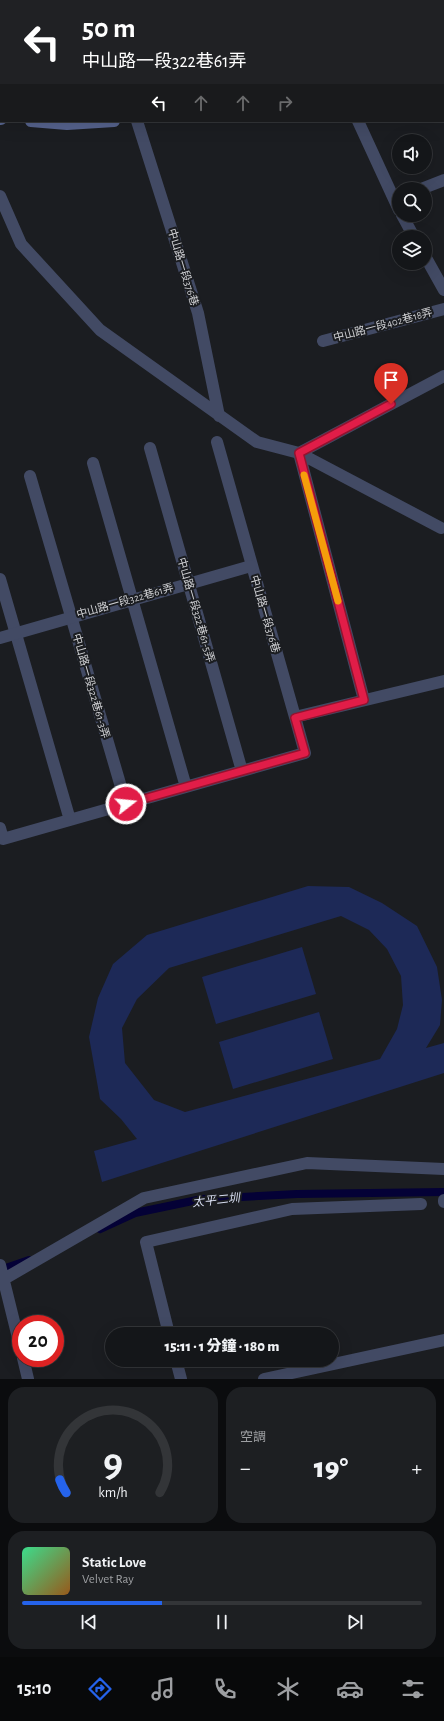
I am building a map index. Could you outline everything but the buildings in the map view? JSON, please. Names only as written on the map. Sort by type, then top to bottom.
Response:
[{"type":"street","name":"中山路一段376巷","points":[[138,122],[198,313],[219,416]]},
{"type":"street","points":[[358,122],[392,192]]},
{"type":"street","points":[[432,185],[444,180]]},
{"type":"street","points":[[0,196],[21,244],[100,330],[219,416],[258,442],[299,453],[441,528]]},
{"type":"street","points":[[432,269],[444,290]]},
{"type":"street","name":"中山路一段402巷18弄","points":[[322,341],[444,309]]},
{"type":"street","points":[[299,453],[444,376]]},
{"type":"street","name":"中山路一段376巷","points":[[216,442],[295,718]]},
{"type":"street","name":"中山路一段322巷61-5弄","points":[[150,448],[242,771]]},
{"type":"street","points":[[299,453],[364,700]]},
{"type":"street","points":[[93,463],[186,787]]},
{"type":"street","name":"中山路一段322巷61-3弄","points":[[30,476],[126,804]]},
{"type":"street","name":"中山路一段322巷61弄","points":[[0,638],[251,566]]},
{"type":"street","points":[[0,579],[70,820]]},
{"type":"street","points":[[2,833],[70,820],[305,753],[295,718],[444,681]]},
{"type":"street","points":[[4,1279],[144,1198],[307,1163],[444,1169]]},
{"type":"street","points":[[167,1327],[146,1242],[292,1209],[421,1204]]},
{"type":"street","points":[[0,1265],[13,1315]]},
{"type":"street","points":[[264,1379],[444,1340]]},
{"type":"street","points":[[25,1367],[28,1379]]},
{"type":"street","points":[[178,1367],[181,1379]]},
{"type":"shaded area","points":[[308,886],[349,887],[382,903],[417,926],[437,967],[442,1000],[440,1025],[426,1048],[444,1043],[444,1073],[102,1182],[94,1151],[137,1139],[121,1119],[100,1099],[89,1037],[98,998],[113,964],[147,935]],"holes":[[[341,916],[369,930],[387,949],[401,976],[403,1005],[397,1029],[380,1059],[185,1112],[154,1100],[125,1063],[122,1028],[137,999],[169,968]]]},
{"type":"shaded area","points":[[302,947],[316,994],[216,1024],[202,977]]},
{"type":"shaded area","points":[[319,1012],[333,1059],[233,1089],[219,1042]]},
{"type":"waterway","name":"太平二圳","points":[[100,1229],[135,1213],[202,1199],[297,1194],[444,1192]]},
{"type":"waterway","name":"太平二圳","points":[[0,1270],[29,1260]]},
{"type":"slow traffic","points":[[304,475],[338,601]]},
{"type":"route","points":[[126,804],[305,753],[295,718],[364,700],[299,453],[391,404]]}]
